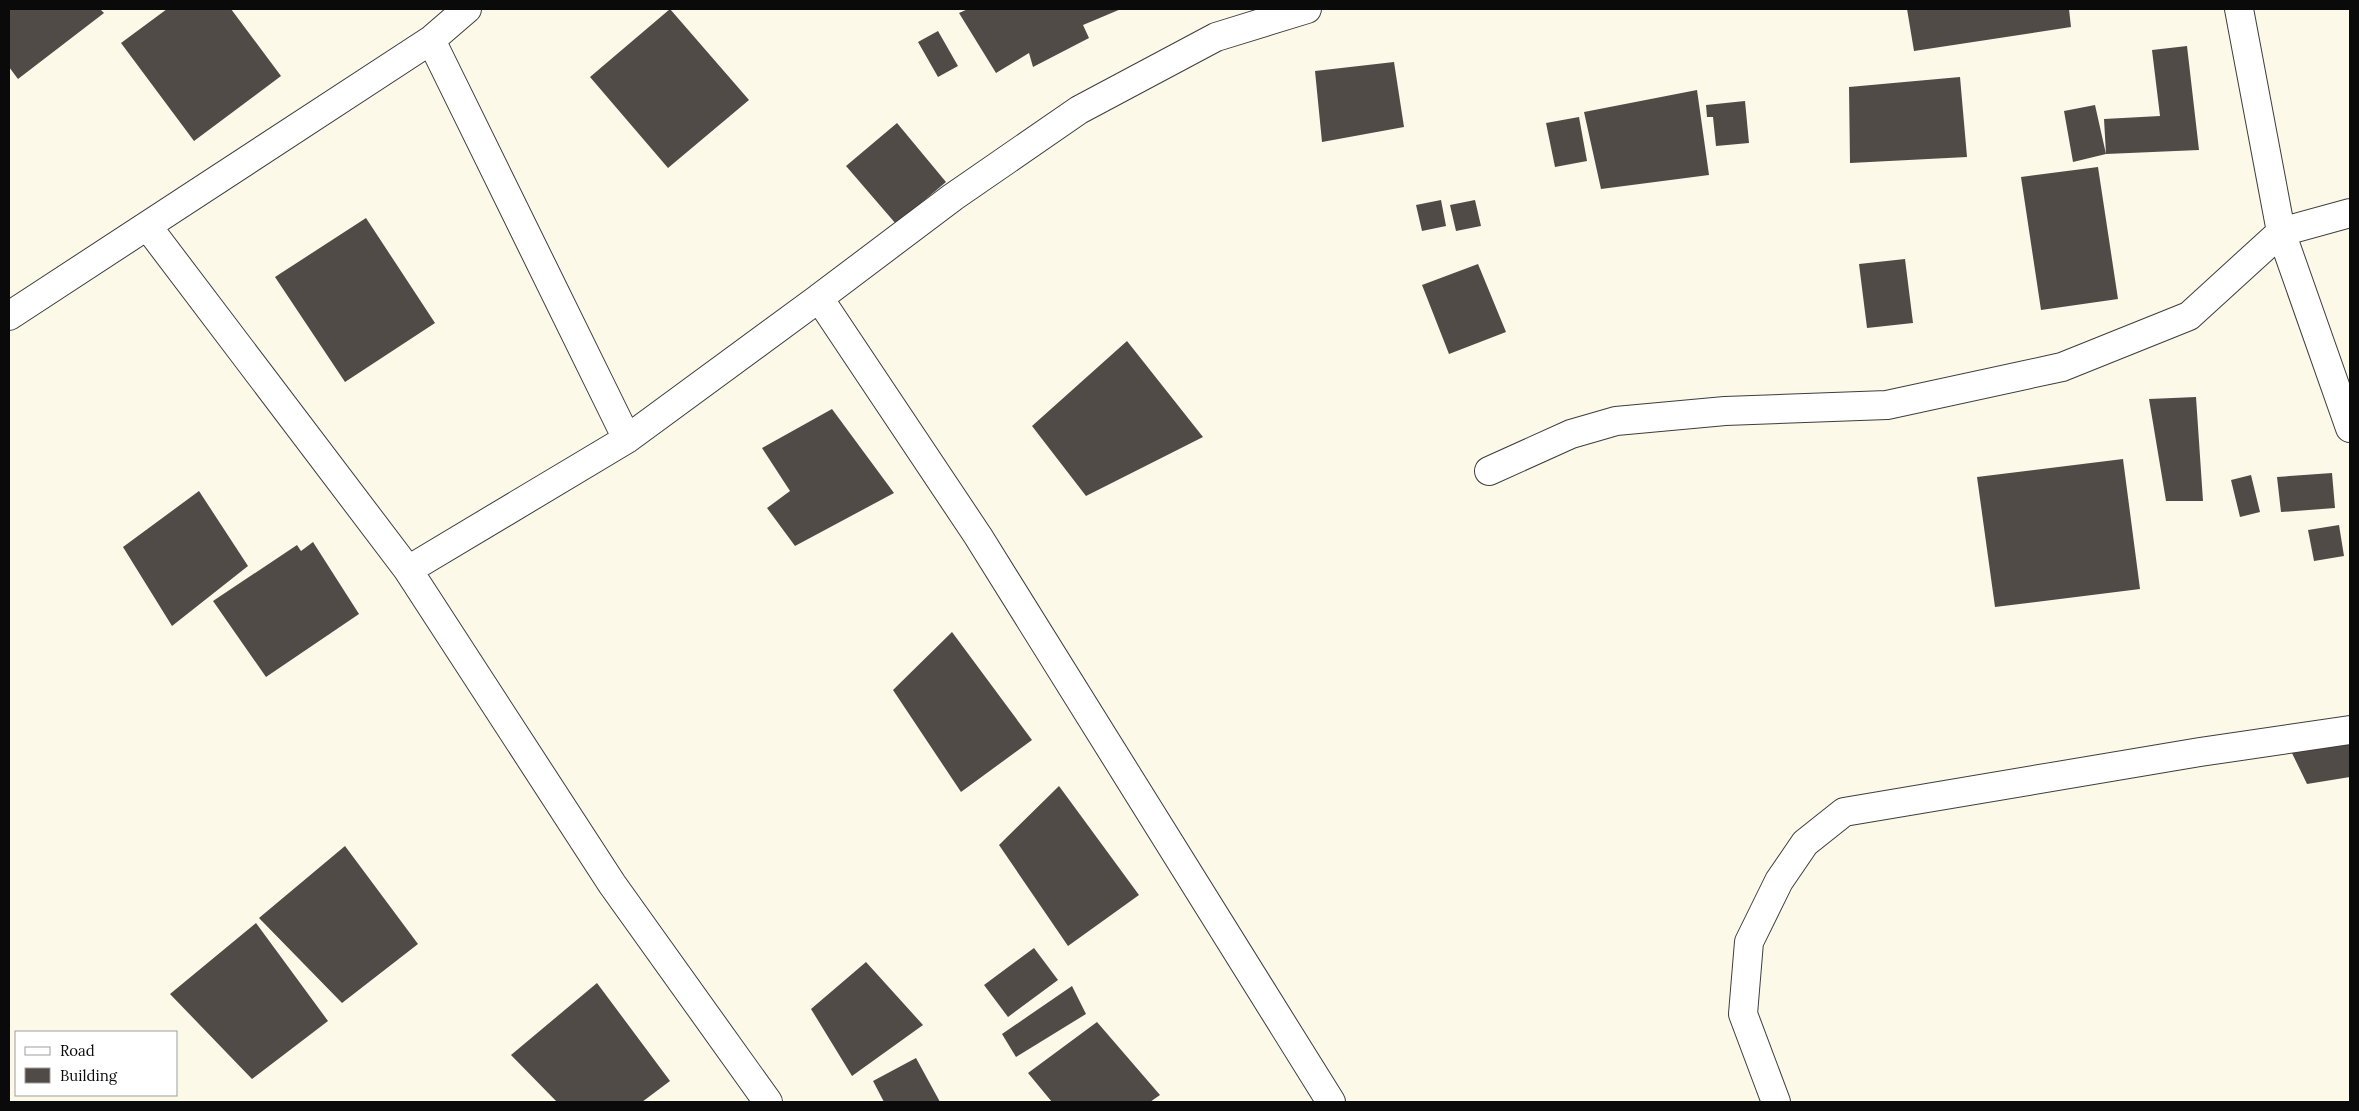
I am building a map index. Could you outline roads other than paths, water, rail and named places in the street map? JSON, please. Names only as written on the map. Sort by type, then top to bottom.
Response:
[{"type":"street","points":[[9,316],[148,227],[431,40],[467,9]]},
{"type":"street","points":[[408,570],[627,439],[953,198],[1079,110],[1216,37],[1306,9]]},
{"type":"street","points":[[2238,9],[2281,232],[2350,428]]},
{"type":"street","points":[[431,40],[627,439]]},
{"type":"street","points":[[1489,471],[1571,434],[1616,421],[1725,411],[1887,405],[2062,367],[2189,316],[2281,232],[2350,213]]},
{"type":"street","points":[[148,227],[408,570],[612,884],[768,1102]]},
{"type":"street","points":[[819,298],[978,536],[1331,1102]]},
{"type":"street","points":[[1776,1102],[1743,1014],[1749,942],[1779,882],[1804,843],[1844,812],[2200,752],[2350,730]]}]
